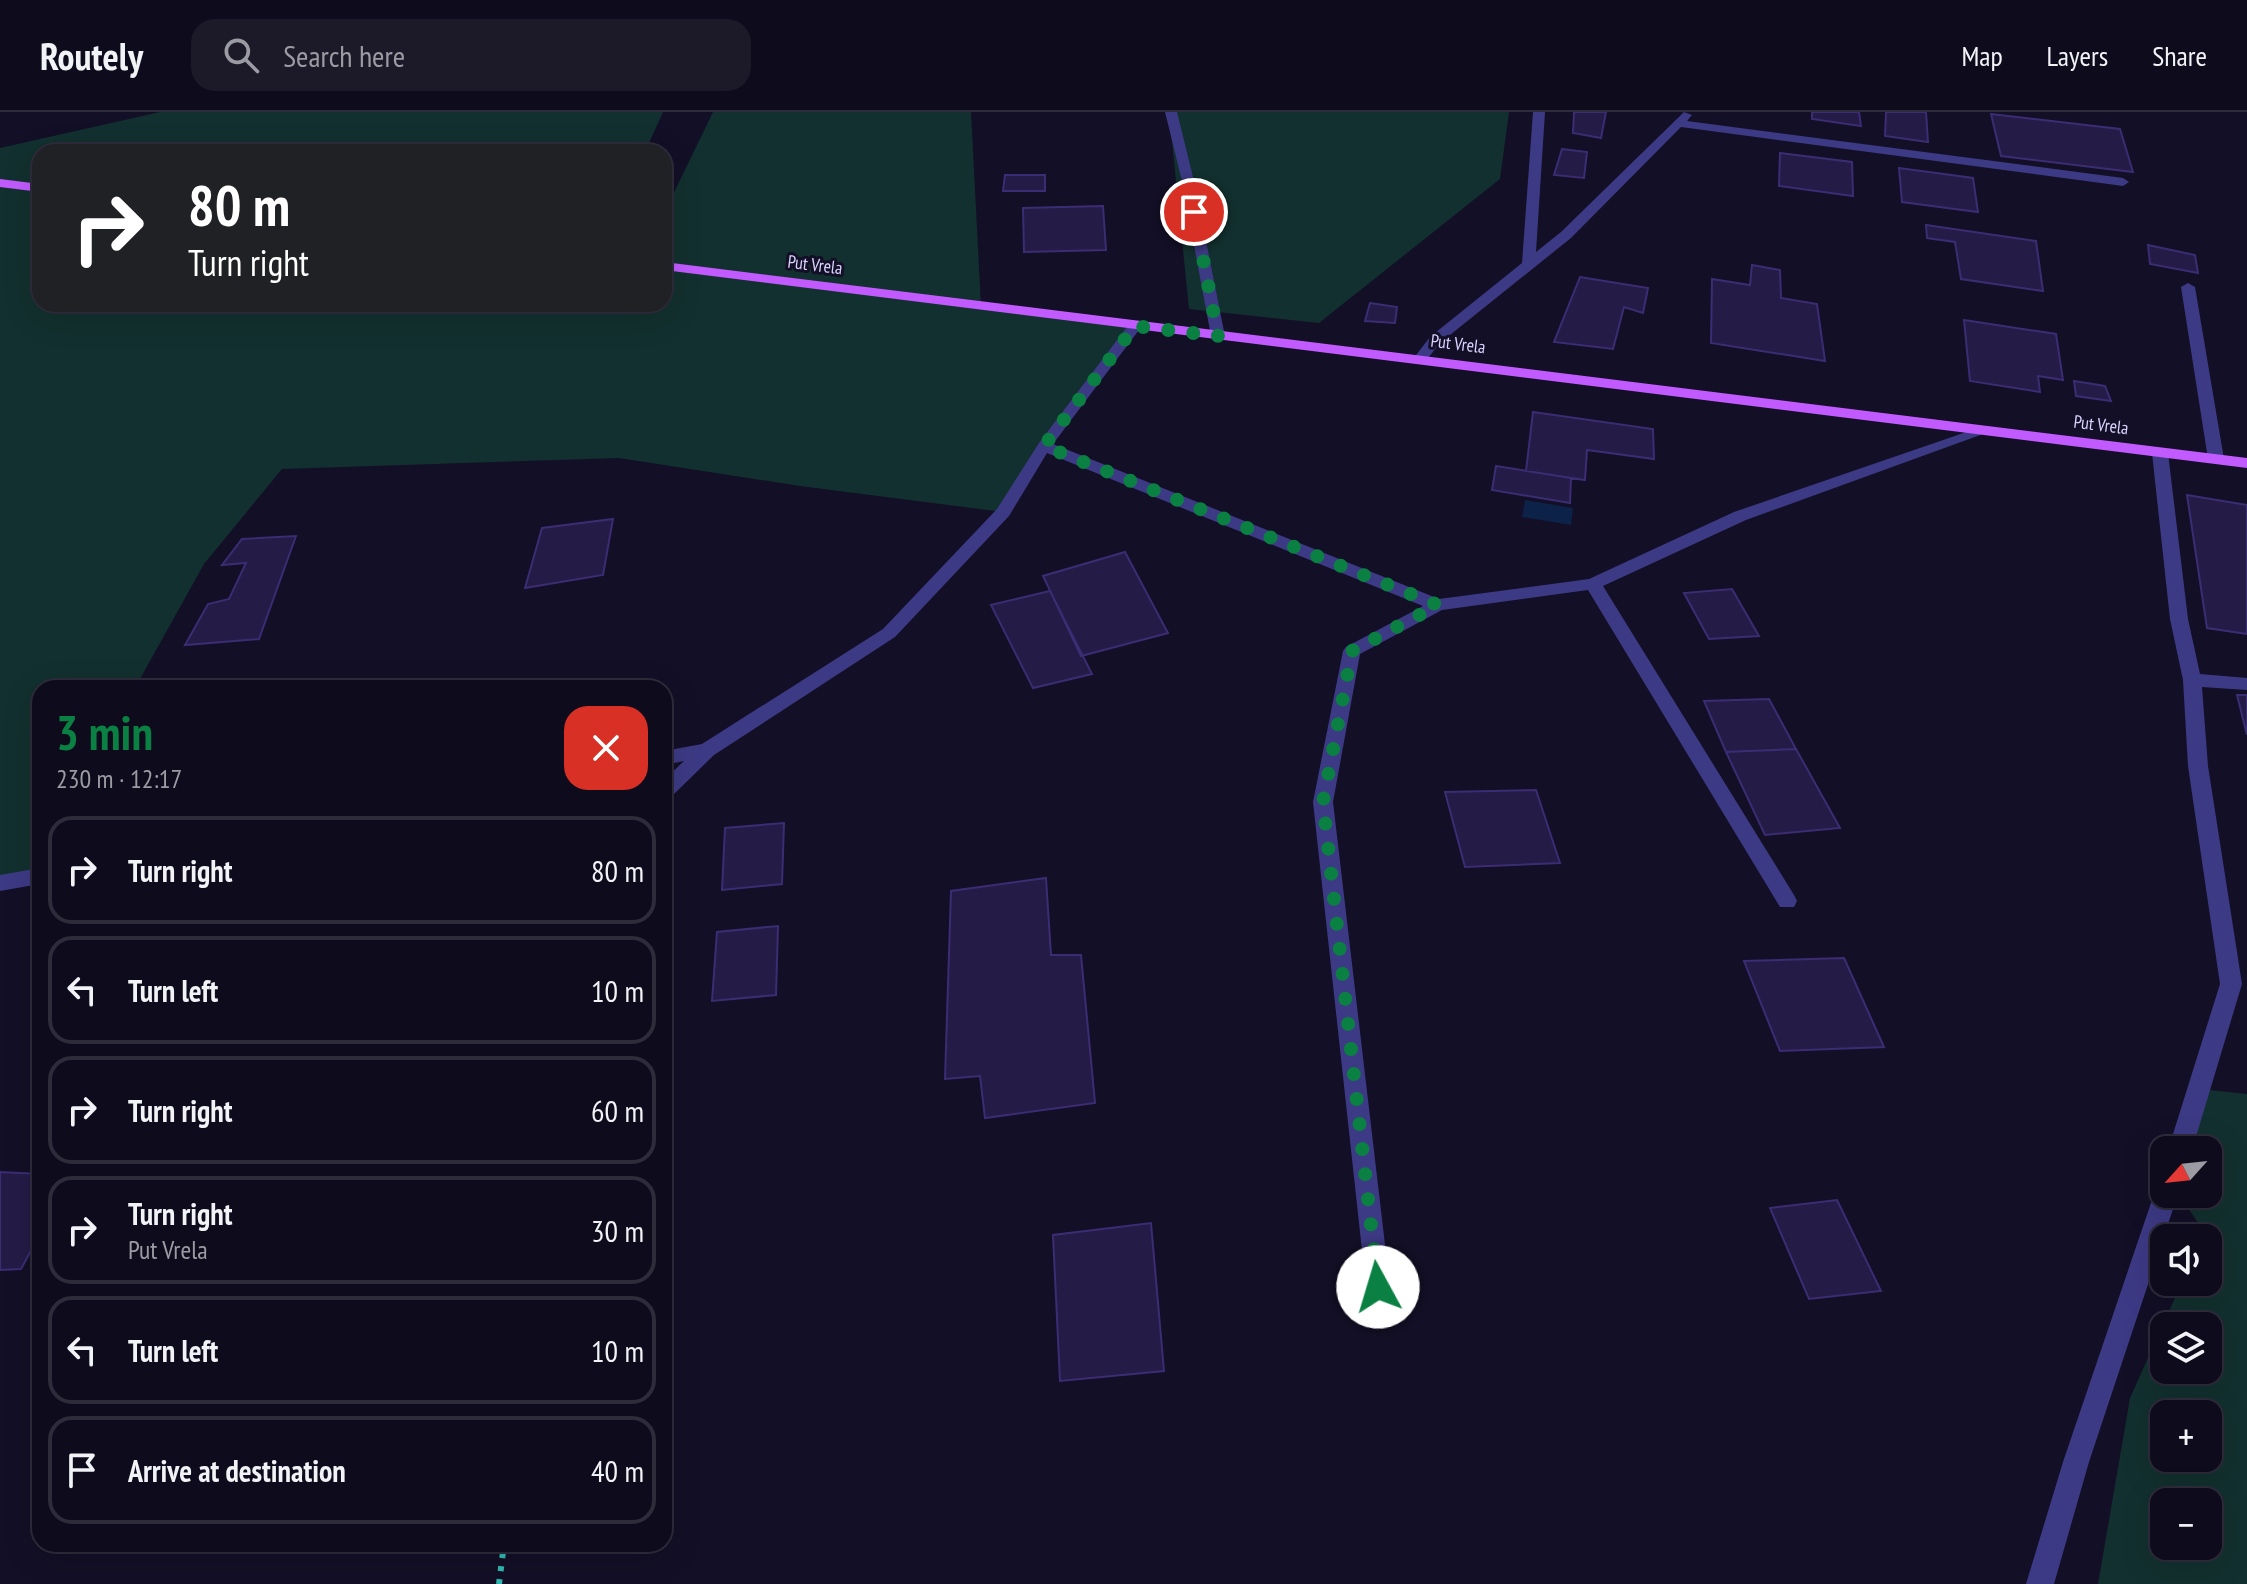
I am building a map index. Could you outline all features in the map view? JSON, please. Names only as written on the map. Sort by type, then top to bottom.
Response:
[{"type":"main road","points":[[0,183],[32,187]]},
{"type":"main road","name":"Put Vrela","points":[[672,267],[2247,463]]},
{"type":"street","points":[[1171,112],[1188,181],[1218,336]]},
{"type":"street","points":[[1529,263],[1539,112]]},
{"type":"street","points":[[1420,359],[1435,340],[1566,235],[1684,117],[2123,182]]},
{"type":"street","points":[[2188,287],[2216,459]]},
{"type":"street","points":[[672,784],[707,750],[889,633],[1003,512],[1044,446],[1135,326]]},
{"type":"street","points":[[1378,1287],[1323,802],[1352,651],[1438,605],[1593,584],[1740,516],[1986,430]]},
{"type":"street","points":[[1044,446],[1438,605]]},
{"type":"street","points":[[2160,453],[2179,619],[2192,680],[2198,766],[2231,984],[2184,1136]]},
{"type":"street","points":[[1593,584],[1787,901]]},
{"type":"street","points":[[2192,680],[2247,684]]},
{"type":"street","points":[[672,757],[707,750]]},
{"type":"street","points":[[0,883],[32,877]]},
{"type":"street","points":[[2040,1584],[2076,1462],[2161,1208]]},
{"type":"path","points":[[499,1584],[503,1552]]},
{"type":"green space","points":[[160,112],[663,112],[649,144],[32,144],[32,312],[672,312],[672,197],[713,112],[971,112],[981,306],[1135,326],[1003,512],[800,486],[619,458],[282,469],[204,564],[139,680],[32,680],[32,881],[0,890],[0,148]]},
{"type":"green space","points":[[1169,112],[1509,112],[1500,179],[1319,323],[1189,309]]},
{"type":"green space","points":[[2200,1089],[2247,1094],[2247,1584],[2098,1584],[2130,1398],[2150,1353],[2150,1384],[2222,1384],[2222,1312],[2169,1312],[2176,1296],[2222,1296],[2222,1224],[2199,1224],[2188,1208],[2222,1208],[2222,1136],[2185,1136]]},
{"type":"water","points":[[1525,500],[1573,508],[1571,525],[1522,517]]},
{"type":"building","points":[[1574,112],[1606,112],[1601,138],[1573,133]]},
{"type":"building","points":[[1812,112],[1859,112],[1861,126],[1812,119]]},
{"type":"building","points":[[1886,112],[1926,112],[1928,142],[1885,136]]},
{"type":"building","points":[[1991,114],[2120,129],[2133,172],[2001,156]]},
{"type":"building","points":[[1562,149],[1587,152],[1584,178],[1554,175]]},
{"type":"building","points":[[1780,153],[1852,162],[1853,196],[1779,186]]},
{"type":"building","points":[[1899,168],[1973,178],[1978,212],[1902,202]]},
{"type":"building","points":[[1005,175],[1045,175],[1045,191],[1003,191]]},
{"type":"building","points":[[1103,206],[1106,250],[1024,252],[1023,208]]},
{"type":"building","points":[[1926,225],[2036,241],[2043,291],[1961,279],[1955,242],[1927,238]]},
{"type":"building","points":[[2148,245],[2195,255],[2198,273],[2150,264]]},
{"type":"building","points":[[1752,265],[1780,270],[1781,298],[1817,304],[1825,361],[1711,343],[1712,279],[1750,285]]},
{"type":"building","points":[[1580,277],[1648,288],[1643,313],[1624,307],[1613,349],[1554,342]]},
{"type":"building","points":[[1370,303],[1397,307],[1395,323],[1365,321]]},
{"type":"building","points":[[1964,320],[2056,334],[2063,380],[2038,376],[2040,392],[1970,381]]},
{"type":"building","points":[[2074,381],[2105,386],[2111,401],[2076,396]]},
{"type":"building","points":[[1533,412],[1653,429],[1654,459],[1587,450],[1585,480],[1526,471]]},
{"type":"building","points":[[1496,466],[1571,478],[1570,503],[1492,490]]},
{"type":"building","points":[[2187,495],[2247,505],[2247,634],[2207,628]]},
{"type":"building","points":[[613,519],[603,575],[525,588],[542,528]]},
{"type":"building","points":[[296,536],[259,639],[185,645],[208,604],[229,599],[246,563],[222,565],[242,539]]},
{"type":"building","points":[[1125,552],[1168,633],[1081,656],[1043,576]]},
{"type":"building","points":[[1732,589],[1759,636],[1709,639],[1684,593]]},
{"type":"building","points":[[1050,591],[1092,674],[1033,688],[991,605]]},
{"type":"building","points":[[2237,695],[2247,695],[2247,735]]},
{"type":"building","points":[[1769,699],[1796,749],[1726,752],[1704,701]]},
{"type":"building","points":[[1796,749],[1840,828],[1765,835],[1726,752]]},
{"type":"building","points":[[1536,790],[1560,863],[1465,867],[1445,792]]},
{"type":"building","points":[[784,823],[782,884],[722,890],[725,828]]},
{"type":"building","points":[[1046,878],[1051,955],[1081,955],[1095,1103],[985,1118],[980,1076],[945,1079],[951,891]]},
{"type":"building","points":[[778,926],[776,995],[712,1001],[717,932]]},
{"type":"building","points":[[1844,958],[1884,1047],[1780,1051],[1744,961]]},
{"type":"building","points":[[0,1172],[32,1174],[32,1249],[21,1269],[0,1270]]},
{"type":"building","points":[[1837,1200],[1881,1291],[1809,1299],[1770,1208]]},
{"type":"building","points":[[1151,1223],[1164,1371],[1060,1381],[1053,1235]]},
{"type":"route","points":[[1194,212],[1218,336],[1135,326],[1044,446],[1438,605],[1352,651],[1323,802],[1378,1287]]}]
